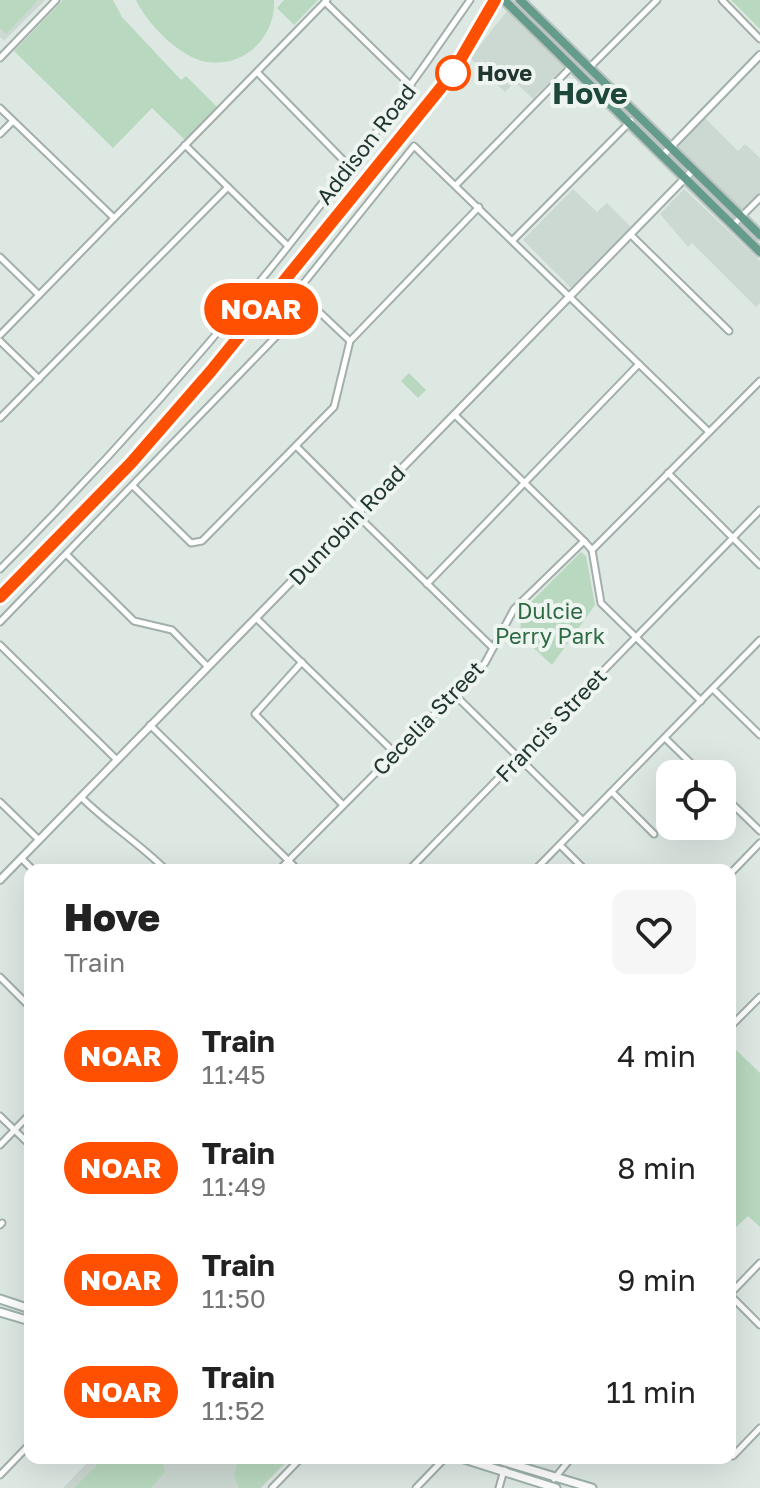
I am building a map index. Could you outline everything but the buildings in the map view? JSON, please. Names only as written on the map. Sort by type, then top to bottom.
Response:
[{"type":"main road","points":[[520,0],[760,235]]},
{"type":"main road","points":[[508,2],[760,252]]},
{"type":"main road","points":[[0,1299],[24,1307]]},
{"type":"main road","points":[[0,1312],[24,1320]]},
{"type":"main road","points":[[479,1464],[554,1487]]},
{"type":"main road","points":[[510,1464],[592,1488]]},
{"type":"street","points":[[0,58],[56,0]]},
{"type":"street","name":"Addison Road","points":[[0,569],[98,470],[213,339],[411,86],[470,0]]},
{"type":"street","points":[[589,68],[657,0]]},
{"type":"street","points":[[722,0],[760,39]]},
{"type":"street","points":[[39,379],[0,338],[326,1],[411,86]]},
{"type":"street","points":[[662,156],[760,55]]},
{"type":"street","points":[[457,184],[572,66]]},
{"type":"street","points":[[257,72],[349,166]]},
{"type":"street","points":[[0,108],[114,218]]},
{"type":"street","points":[[513,240],[637,114]]},
{"type":"street","points":[[0,134],[13,121]]},
{"type":"street","points":[[185,145],[287,245]]},
{"type":"street","points":[[0,622],[292,320],[303,284],[409,149],[419,148],[709,432]]},
{"type":"street","name":"Dunrobin Road","points":[[0,880],[693,170]]},
{"type":"street","points":[[0,418],[228,187]]},
{"type":"street","points":[[733,225],[760,198]]},
{"type":"street","points":[[133,486],[197,544],[334,407],[350,341],[479,207]]},
{"type":"street","points":[[631,235],[729,331]]},
{"type":"street","points":[[0,257],[39,295]]},
{"type":"street","points":[[300,299],[313,306],[350,341]]},
{"type":"street","points":[[427,584],[639,364]]},
{"type":"street","points":[[592,550],[760,381]]},
{"type":"street","points":[[455,415],[592,550],[601,603],[701,701]]},
{"type":"street","points":[[296,446],[427,584],[493,648]]},
{"type":"street","points":[[668,473],[760,565]]},
{"type":"street","name":"Francis Street","points":[[415,864],[760,510]]},
{"type":"street","name":"Cecelia Street","points":[[284,864],[485,663],[514,609],[584,541]]},
{"type":"street","points":[[66,554],[134,621],[172,630],[208,667]]},
{"type":"street","points":[[256,618],[395,753]]},
{"type":"street","points":[[541,864],[760,640]]},
{"type":"street","points":[[0,645],[117,760]]},
{"type":"street","points":[[302,662],[257,709],[256,719],[343,805]]},
{"type":"street","points":[[713,689],[760,735]]},
{"type":"street","points":[[454,694],[583,821]]},
{"type":"street","points":[[150,725],[292,864]]},
{"type":"street","points":[[665,738],[688,760]]},
{"type":"street","points":[[612,792],[654,834]]},
{"type":"street","points":[[81,797],[111,827],[146,849],[160,864]]},
{"type":"street","points":[[0,802],[39,840]]},
{"type":"street","points":[[736,808],[760,831]]},
{"type":"street","points":[[736,868],[760,843]]},
{"type":"street","points":[[560,845],[579,864]]},
{"type":"street","points":[[21,858],[27,864]]},
{"type":"street","points":[[0,977],[24,1001]]},
{"type":"street","points":[[736,1021],[760,997]]},
{"type":"street","points":[[0,1116],[24,1139]]},
{"type":"street","points":[[0,1145],[24,1120]]},
{"type":"street","points":[[736,1288],[760,1263]]},
{"type":"street","points":[[736,1300],[760,1325]]},
{"type":"street","points":[[736,1453],[760,1428]]},
{"type":"street","points":[[0,1475],[24,1450]]},
{"type":"street","points":[[272,1488],[295,1464]]},
{"type":"street","points":[[416,1488],[439,1464]]},
{"type":"street","points":[[499,1488],[506,1464]]},
{"type":"street","points":[[554,1487],[555,1477],[566,1464]]},
{"type":"shaded area","points":[[0,0],[45,0],[4,41],[0,37]]},
{"type":"shaded area","points":[[507,11],[564,67],[533,99],[515,82],[505,92],[470,58]]},
{"type":"shaded area","points":[[705,118],[738,151],[745,144],[760,158],[760,193],[741,213],[676,148]]},
{"type":"shaded area","points":[[573,189],[597,212],[607,203],[631,227],[571,288],[523,240]]},
{"type":"shaded area","points":[[684,189],[760,261],[760,303],[756,307],[692,243],[688,247],[660,214]]},
{"type":"shaded area","points":[[86,1464],[285,1464],[261,1488],[63,1488]]},
{"type":"green space","points":[[0,0],[38,0],[6,34],[0,28]]},
{"type":"green space","points":[[63,0],[113,0],[122,17],[181,80],[186,76],[217,107],[185,140],[152,108],[113,148],[14,51]]},
{"type":"green space","points":[[136,0],[274,0],[269,28],[252,50],[240,57],[214,63],[190,56],[171,43],[154,27]]},
{"type":"green space","points":[[284,0],[318,0],[294,25],[277,8]]},
{"type":"green space","points":[[731,0],[760,0],[760,29]]},
{"type":"green space","points":[[409,373],[426,390],[418,398],[401,381]]},
{"type":"green space","name":"Dulcie Perry Park","points":[[581,552],[586,556],[595,605],[552,665],[521,636],[520,613]]},
{"type":"green space","points":[[736,1050],[760,1073],[760,1227],[748,1216],[736,1227]]},
{"type":"green space","points":[[98,1464],[163,1464],[165,1472],[151,1488],[74,1488]]},
{"type":"green space","points":[[237,1464],[283,1464],[260,1488],[239,1488],[234,1475]]},
{"type":"railway","points":[[0,597],[131,463],[211,371],[452,74],[495,0]]},
{"type":"train","name":"NOAR","points":[[0,597],[173,417],[452,74],[475,40],[495,0]]},
{"type":"place","name":"Hove","points":[[453,73]]},
{"type":"district","name":"Hove","points":[[590,94]]}]
